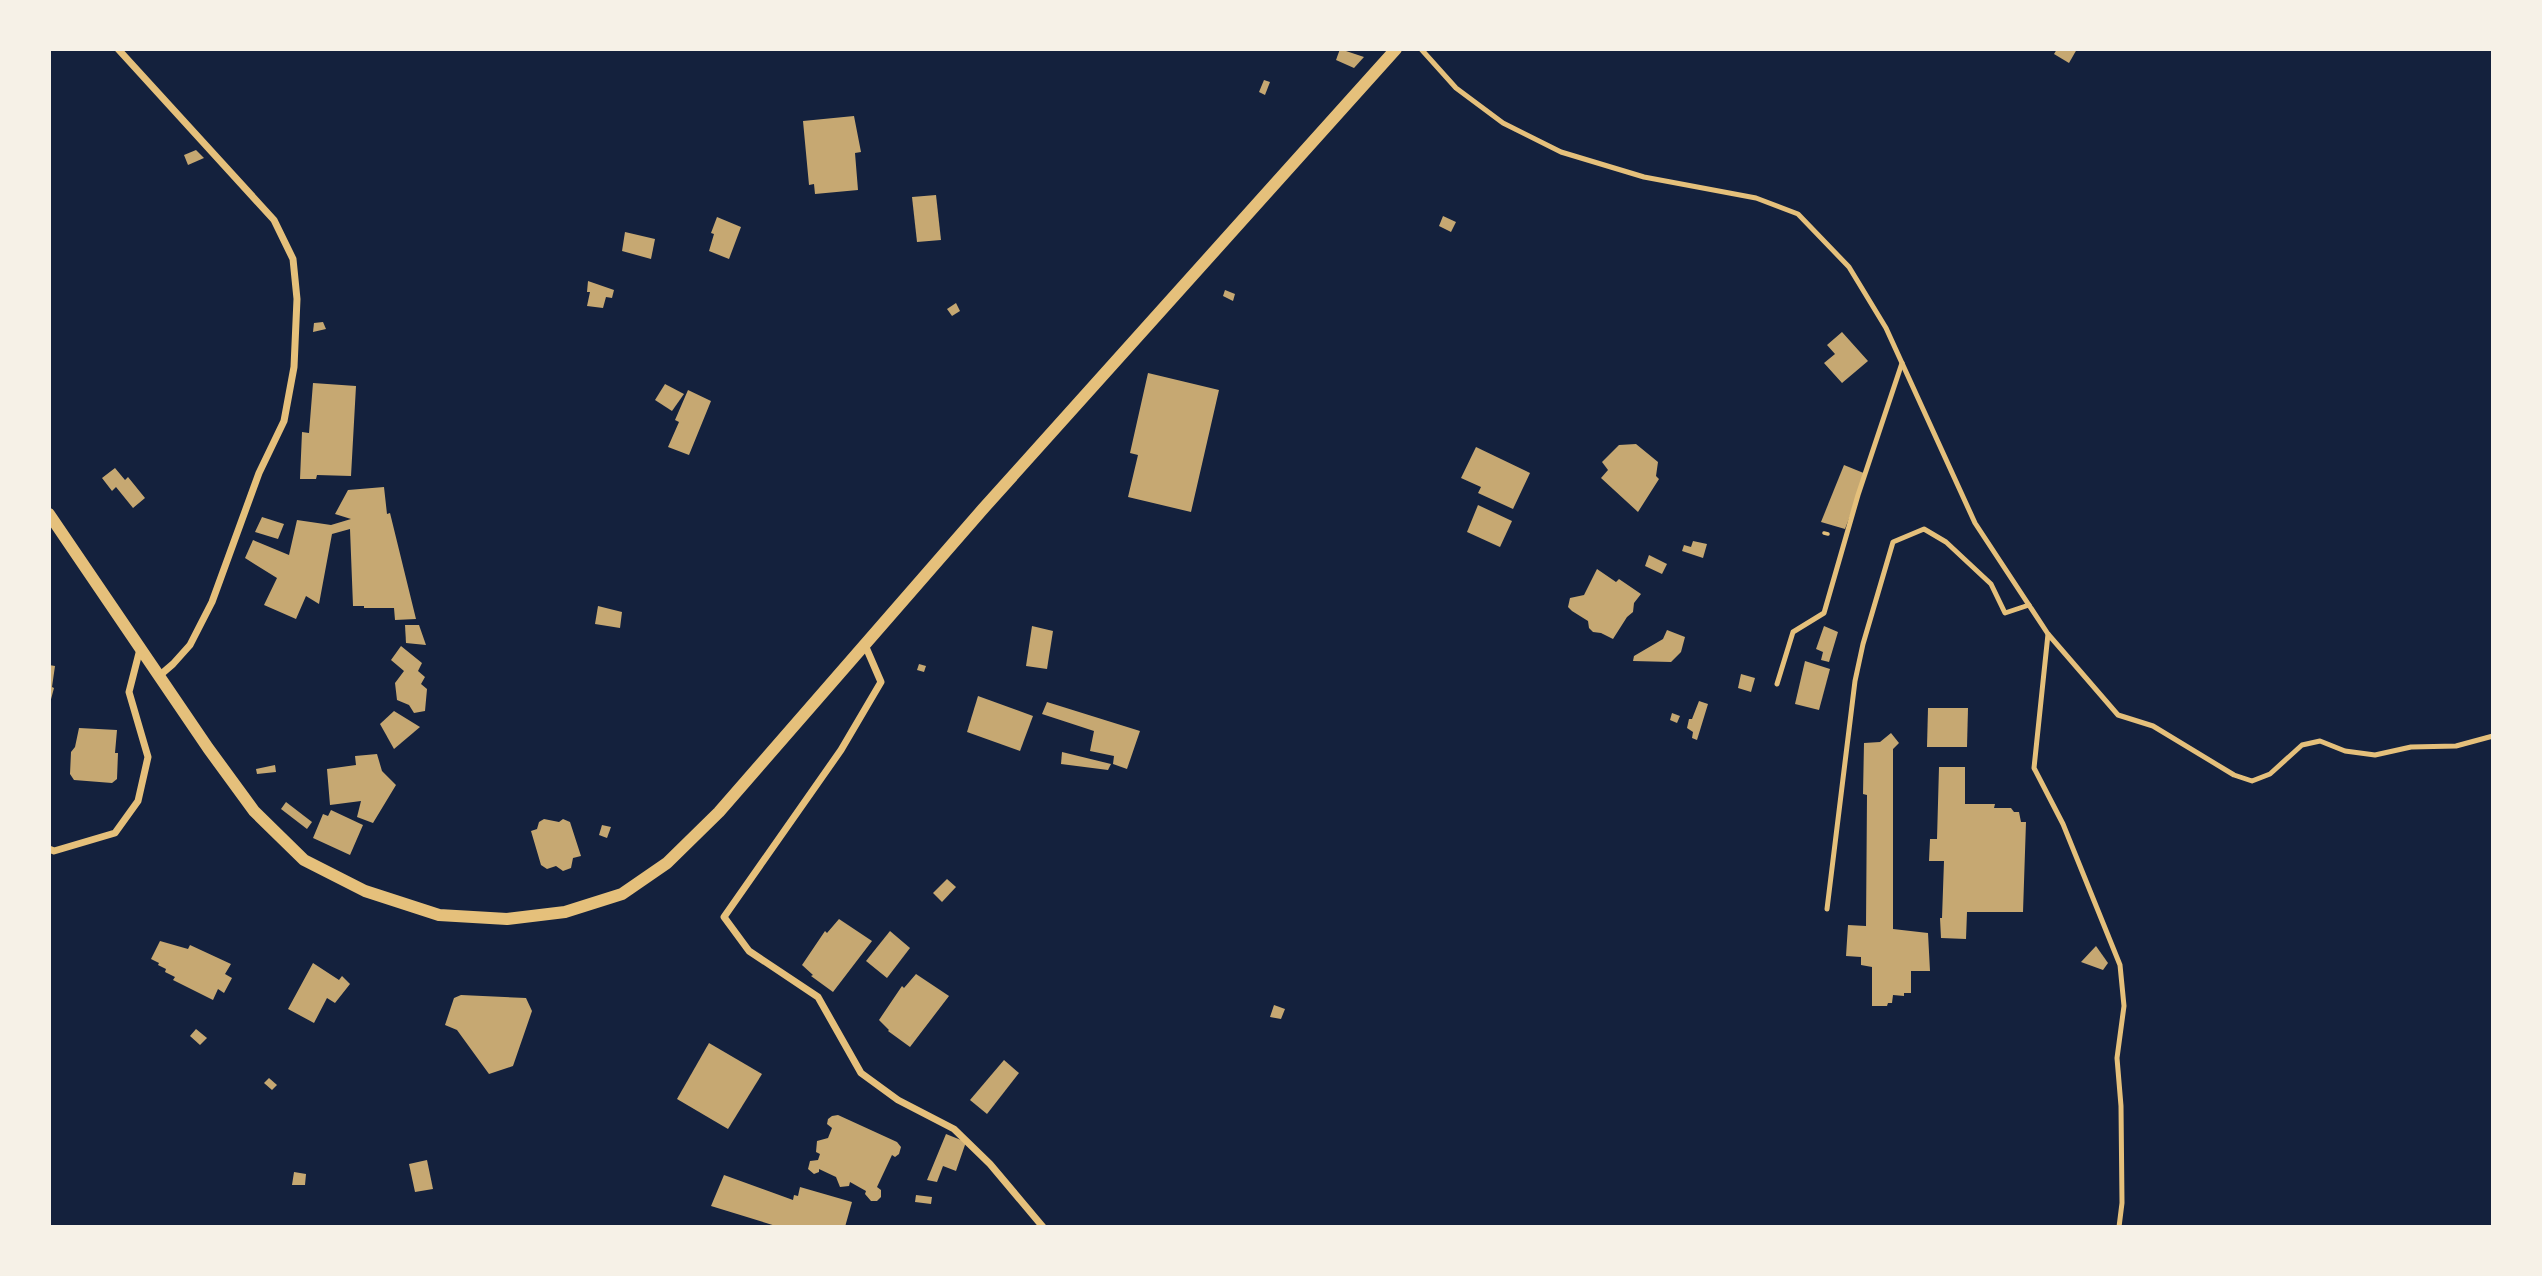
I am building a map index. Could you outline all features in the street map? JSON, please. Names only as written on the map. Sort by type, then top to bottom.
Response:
[{"type":"street","points":[[118,49],[274,220],[293,259],[297,299],[295,367],[284,421],[259,473],[212,602],[190,645],[159,676]]},
{"type":"street","points":[[49,514],[254,811],[304,860],[365,891],[439,915],[507,919],[565,912],[622,894],[667,863],[719,812],[864,645],[1396,49]]},
{"type":"street","points":[[864,645],[881,682],[841,750],[724,917],[749,951],[818,997],[861,1073],[898,1100],[954,1129],[990,1164],[1043,1227]]},
{"type":"street","points":[[49,849],[54,850],[115,833],[138,801],[148,757],[129,692],[140,649]]},
{"type":"lane","points":[[1421,49],[1455,88],[1503,123],[1561,152],[1644,177],[1756,198],[1798,214],[1849,268],[1886,328],[1975,523],[2048,634],[2118,715],[2153,726],[2234,775],[2252,781],[2270,774],[2302,745],[2320,741],[2345,751],[2375,755],[2411,747],[2456,746],[2493,736]]},
{"type":"lane","points":[[1777,684],[1793,632],[1824,613],[1858,495],[1902,363]]},
{"type":"lane","points":[[1827,909],[1855,681],[1863,643],[1893,542],[1924,529],[1946,542],[1991,584],[2005,613],[2029,605]]},
{"type":"lane","points":[[2048,634],[2034,768],[2063,824],[2120,965],[2124,1006],[2117,1058],[2121,1106],[2122,1203],[2119,1227]]},
{"type":"building","points":[[1340,49],[1364,57],[1354,68],[1336,60]]},
{"type":"building","points":[[2057,49],[2077,49],[2069,63],[2054,54]]},
{"type":"building","points":[[1264,80],[1270,82],[1265,95],[1259,92]]},
{"type":"building","points":[[854,116],[861,152],[855,153],[858,190],[815,194],[814,184],[809,185],[803,121]]},
{"type":"building","points":[[196,150],[204,158],[188,165],[184,155]]},
{"type":"building","points":[[936,195],[941,240],[917,242],[912,197]]},
{"type":"building","points":[[1443,216],[1456,222],[1451,232],[1439,226]]},
{"type":"building","points":[[717,217],[741,227],[729,259],[709,251],[714,234],[711,233]]},
{"type":"building","points":[[625,232],[655,239],[651,259],[622,251]]},
{"type":"building","points":[[588,281],[614,290],[612,298],[606,297],[603,308],[587,306],[590,292],[587,292]]},
{"type":"building","points":[[1225,290],[1235,294],[1233,301],[1223,296]]},
{"type":"building","points":[[956,303],[960,311],[952,316],[947,309]]},
{"type":"building","points":[[323,322],[326,329],[313,332],[314,323]]},
{"type":"building","points":[[1842,332],[1868,361],[1842,383],[1824,363],[1835,354],[1827,345]]},
{"type":"building","points":[[1148,373],[1219,390],[1191,512],[1128,497],[1138,455],[1130,453]]},
{"type":"building","points":[[313,383],[356,386],[351,476],[317,475],[316,479],[300,479],[302,432],[309,433]]},
{"type":"building","points":[[665,384],[684,394],[672,411],[655,400]]},
{"type":"building","points":[[688,390],[711,401],[689,455],[668,447],[679,422],[675,420]]},
{"type":"building","points":[[1636,444],[1658,462],[1656,476],[1659,479],[1638,512],[1601,478],[1608,470],[1602,462],[1619,445]]},
{"type":"building","points":[[1476,447],[1530,473],[1513,509],[1478,493],[1481,487],[1461,478]]},
{"type":"building","points":[[1844,465],[1866,474],[1845,529],[1821,522]]},
{"type":"building","points":[[115,468],[125,480],[128,477],[145,498],[133,508],[116,487],[112,491],[102,478]]},
{"type":"building","points":[[384,487],[387,514],[390,513],[416,619],[395,620],[394,608],[353,606],[350,529],[332,534],[319,604],[306,596],[296,619],[264,605],[277,578],[245,558],[253,540],[289,555],[297,520],[331,525],[351,519],[335,514],[348,490]]},
{"type":"building","points":[[1478,505],[1512,521],[1500,547],[1467,532]]},
{"type":"building","points":[[262,517],[284,524],[278,539],[255,532]]},
{"type":"building","points":[[1693,541],[1707,544],[1703,558],[1682,551],[1684,545],[1691,547]]},
{"type":"building","points":[[1649,555],[1667,564],[1662,574],[1645,566]]},
{"type":"building","points":[[1597,569],[1616,582],[1619,579],[1641,594],[1634,603],[1633,612],[1613,639],[1593,632],[1588,621],[1568,607],[1570,598],[1584,595]]},
{"type":"building","points":[[598,606],[622,612],[620,628],[595,624]]},
{"type":"building","points":[[405,625],[419,625],[426,645],[406,643]]},
{"type":"building","points":[[1032,626],[1053,631],[1047,669],[1026,666]]},
{"type":"building","points":[[1824,626],[1838,632],[1829,662],[1821,660],[1823,652],[1816,649]]},
{"type":"building","points":[[1667,630],[1685,637],[1681,652],[1671,662],[1633,661],[1634,656],[1663,639]]},
{"type":"building","points":[[401,646],[422,663],[418,671],[425,677],[421,684],[427,689],[425,711],[414,713],[409,705],[397,700],[395,683],[404,671],[391,660]]},
{"type":"building","points":[[1805,661],[1830,669],[1819,710],[1795,704]]},
{"type":"building","points":[[919,664],[926,666],[924,672],[917,670]]},
{"type":"building","points":[[49,665],[55,666],[50,703]]},
{"type":"building","points":[[1741,674],[1755,678],[1751,692],[1738,688]]},
{"type":"building","points":[[978,696],[1033,716],[1020,751],[967,732]]},
{"type":"building","points":[[1699,701],[1708,704],[1697,740],[1692,738],[1693,732],[1687,728]]},
{"type":"building","points":[[1047,702],[1140,731],[1127,769],[1113,764],[1114,756],[1090,751],[1094,731],[1042,714]]},
{"type":"building","points":[[1928,708],[1968,708],[1967,747],[1927,747]]},
{"type":"building","points":[[394,711],[420,727],[394,749],[380,724]]},
{"type":"building","points":[[1672,713],[1680,716],[1677,723],[1670,720]]},
{"type":"building","points":[[79,728],[117,730],[117,779],[112,783],[74,780],[70,774],[71,752],[75,747]]},
{"type":"building","points":[[1891,733],[1899,743],[1893,749],[1893,929],[1928,933],[1930,971],[1911,971],[1911,993],[1904,993],[1904,996],[1893,995],[1892,1003],[1887,1006],[1872,1006],[1872,967],[1861,965],[1861,957],[1846,956],[1848,925],[1866,926],[1867,795],[1863,794],[1864,743],[1880,742]]},
{"type":"building","points":[[1062,752],[1111,764],[1108,770],[1061,764]]},
{"type":"building","points":[[377,754],[382,771],[396,785],[373,823],[357,817],[361,801],[330,805],[327,769],[356,765],[355,756]]},
{"type":"building","points":[[275,765],[276,772],[257,774],[256,769]]},
{"type":"building","points":[[1939,767],[1965,767],[1965,804],[1995,804],[1994,808],[2011,808],[2014,812],[2019,812],[2021,822],[2026,822],[2023,912],[1967,912],[1966,939],[1941,938],[1944,861],[1929,861],[1930,839],[1937,839]]},
{"type":"building","points":[[286,802],[312,822],[307,829],[281,809]]},
{"type":"building","points":[[331,810],[363,825],[350,855],[313,838],[323,814],[328,816]]},
{"type":"building","points":[[544,819],[559,822],[563,819],[570,822],[581,856],[573,858],[571,868],[563,871],[556,866],[547,869],[541,865],[531,831],[537,829],[539,822]]},
{"type":"building","points":[[602,825],[611,827],[607,838],[599,835]]},
{"type":"building","points":[[947,879],[956,887],[942,902],[933,893]]},
{"type":"building","points":[[839,919],[872,941],[833,992],[811,976],[813,975],[802,965],[825,931],[827,933]]},
{"type":"building","points":[[890,931],[910,948],[887,978],[866,961]]},
{"type":"building","points":[[160,941],[188,949],[190,945],[231,964],[225,974],[232,978],[224,993],[218,989],[213,1000],[173,980],[175,977],[151,959]]},
{"type":"building","points":[[2096,946],[2108,963],[2103,970],[2081,962]]},
{"type":"building","points":[[313,963],[339,980],[342,976],[350,984],[335,1003],[327,998],[314,1023],[288,1009]]},
{"type":"building","points":[[916,974],[949,996],[910,1047],[888,1031],[879,1020],[902,986],[904,988]]},
{"type":"building","points":[[461,995],[526,998],[532,1011],[513,1066],[489,1074],[457,1030],[445,1025],[454,998]]},
{"type":"building","points":[[1274,1005],[1285,1009],[1281,1019],[1270,1017]]},
{"type":"building","points":[[196,1029],[207,1038],[200,1045],[190,1036]]},
{"type":"building","points":[[709,1043],[762,1074],[728,1129],[677,1099]]},
{"type":"building","points":[[1004,1060],[1019,1073],[987,1114],[970,1100]]},
{"type":"building","points":[[269,1078],[277,1085],[272,1090],[264,1083]]},
{"type":"building","points":[[838,1115],[897,1142],[901,1147],[899,1154],[895,1157],[892,1155],[877,1187],[881,1190],[881,1197],[877,1201],[871,1201],[865,1194],[866,1191],[850,1182],[849,1186],[840,1187],[836,1177],[819,1169],[819,1172],[814,1174],[808,1169],[810,1161],[818,1160],[820,1154],[816,1152],[817,1141],[828,1138],[832,1128],[827,1124],[828,1119]]},
{"type":"building","points":[[946,1134],[966,1142],[956,1171],[943,1166],[937,1182],[927,1180]]},
{"type":"building","points":[[427,1160],[433,1189],[415,1192],[409,1164]]},
{"type":"building","points":[[294,1172],[306,1174],[305,1185],[292,1185]]},
{"type":"building","points":[[724,1175],[793,1200],[794,1195],[798,1196],[800,1187],[852,1202],[845,1227],[779,1227],[711,1206]]},
{"type":"building","points":[[916,1195],[932,1197],[931,1204],[915,1202]]}]
